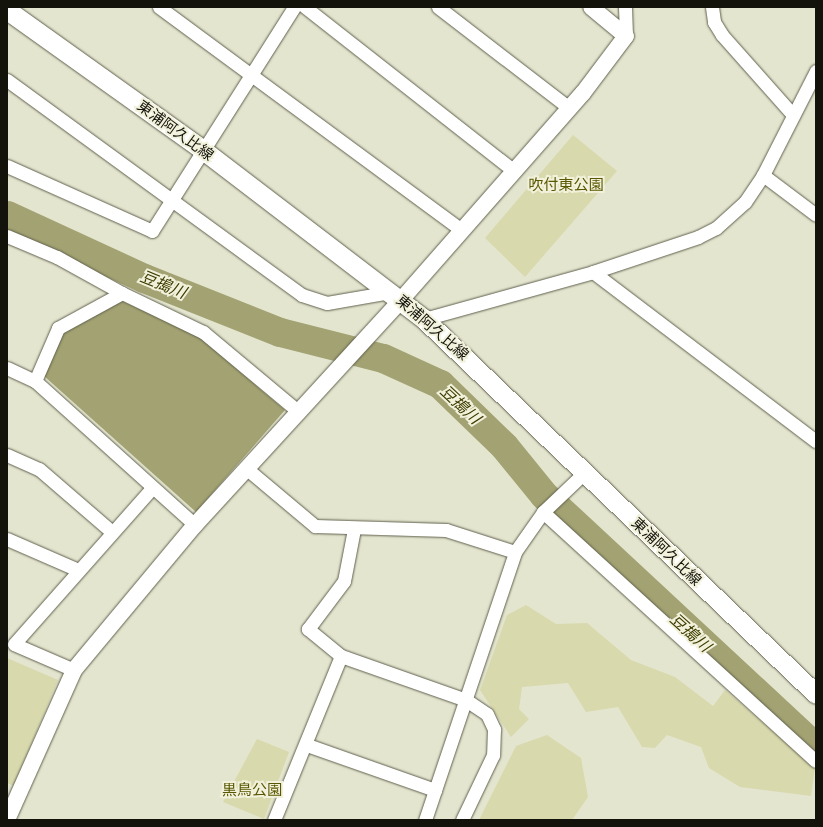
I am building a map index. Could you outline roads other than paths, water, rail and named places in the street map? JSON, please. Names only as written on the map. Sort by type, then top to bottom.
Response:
[{"type":"main road","name":"東浦阿久比線","points":[[7,10],[203,150],[424,319],[580,478],[816,694]]},
{"type":"street","points":[[159,7],[251,73],[461,230]]},
{"type":"street","points":[[7,166],[152,231],[294,7]]},
{"type":"street","points":[[305,7],[513,170]]},
{"type":"street","points":[[438,7],[569,108]]},
{"type":"street","points":[[591,7],[626,36]]},
{"type":"street","points":[[7,820],[74,670],[195,525],[300,412],[396,299],[461,230],[569,108],[626,36],[625,7]]},
{"type":"street","points":[[712,7],[714,22],[722,35],[793,116]]},
{"type":"street","points":[[424,319],[593,272],[698,237],[716,228],[745,202],[763,175],[816,71]]},
{"type":"street","points":[[7,80],[302,295],[327,303],[396,299]]},
{"type":"street","points":[[763,175],[816,215]]},
{"type":"street","points":[[7,236],[57,257],[122,293],[203,332],[300,412]]},
{"type":"street","points":[[593,272],[816,441]]},
{"type":"street","points":[[35,381],[58,328],[122,293]]},
{"type":"street","points":[[7,368],[35,381],[152,488],[195,525]]},
{"type":"street","points":[[7,455],[39,469],[112,532]]},
{"type":"street","points":[[247,469],[315,526],[354,529],[446,530],[515,552]]},
{"type":"street","points":[[425,820],[515,552],[543,512],[580,478]]},
{"type":"street","points":[[74,670],[10,642],[152,488]]},
{"type":"street","points":[[543,512],[816,761]]},
{"type":"street","points":[[354,529],[344,581],[308,629],[341,656],[466,700],[487,714],[494,729],[493,755],[462,820]]},
{"type":"street","points":[[7,539],[78,570]]},
{"type":"street","points":[[274,820],[307,745],[341,656]]},
{"type":"street","points":[[307,745],[435,790]]},
{"type":"waterway","name":"豆搗川","points":[[7,215],[144,278],[280,332],[383,358],[440,384],[504,446],[544,495],[816,748]]},
{"type":"park label","name":"吹付東公園","points":[[566,186]]},
{"type":"park label","name":"黒鳥公園","points":[[252,791]]}]
